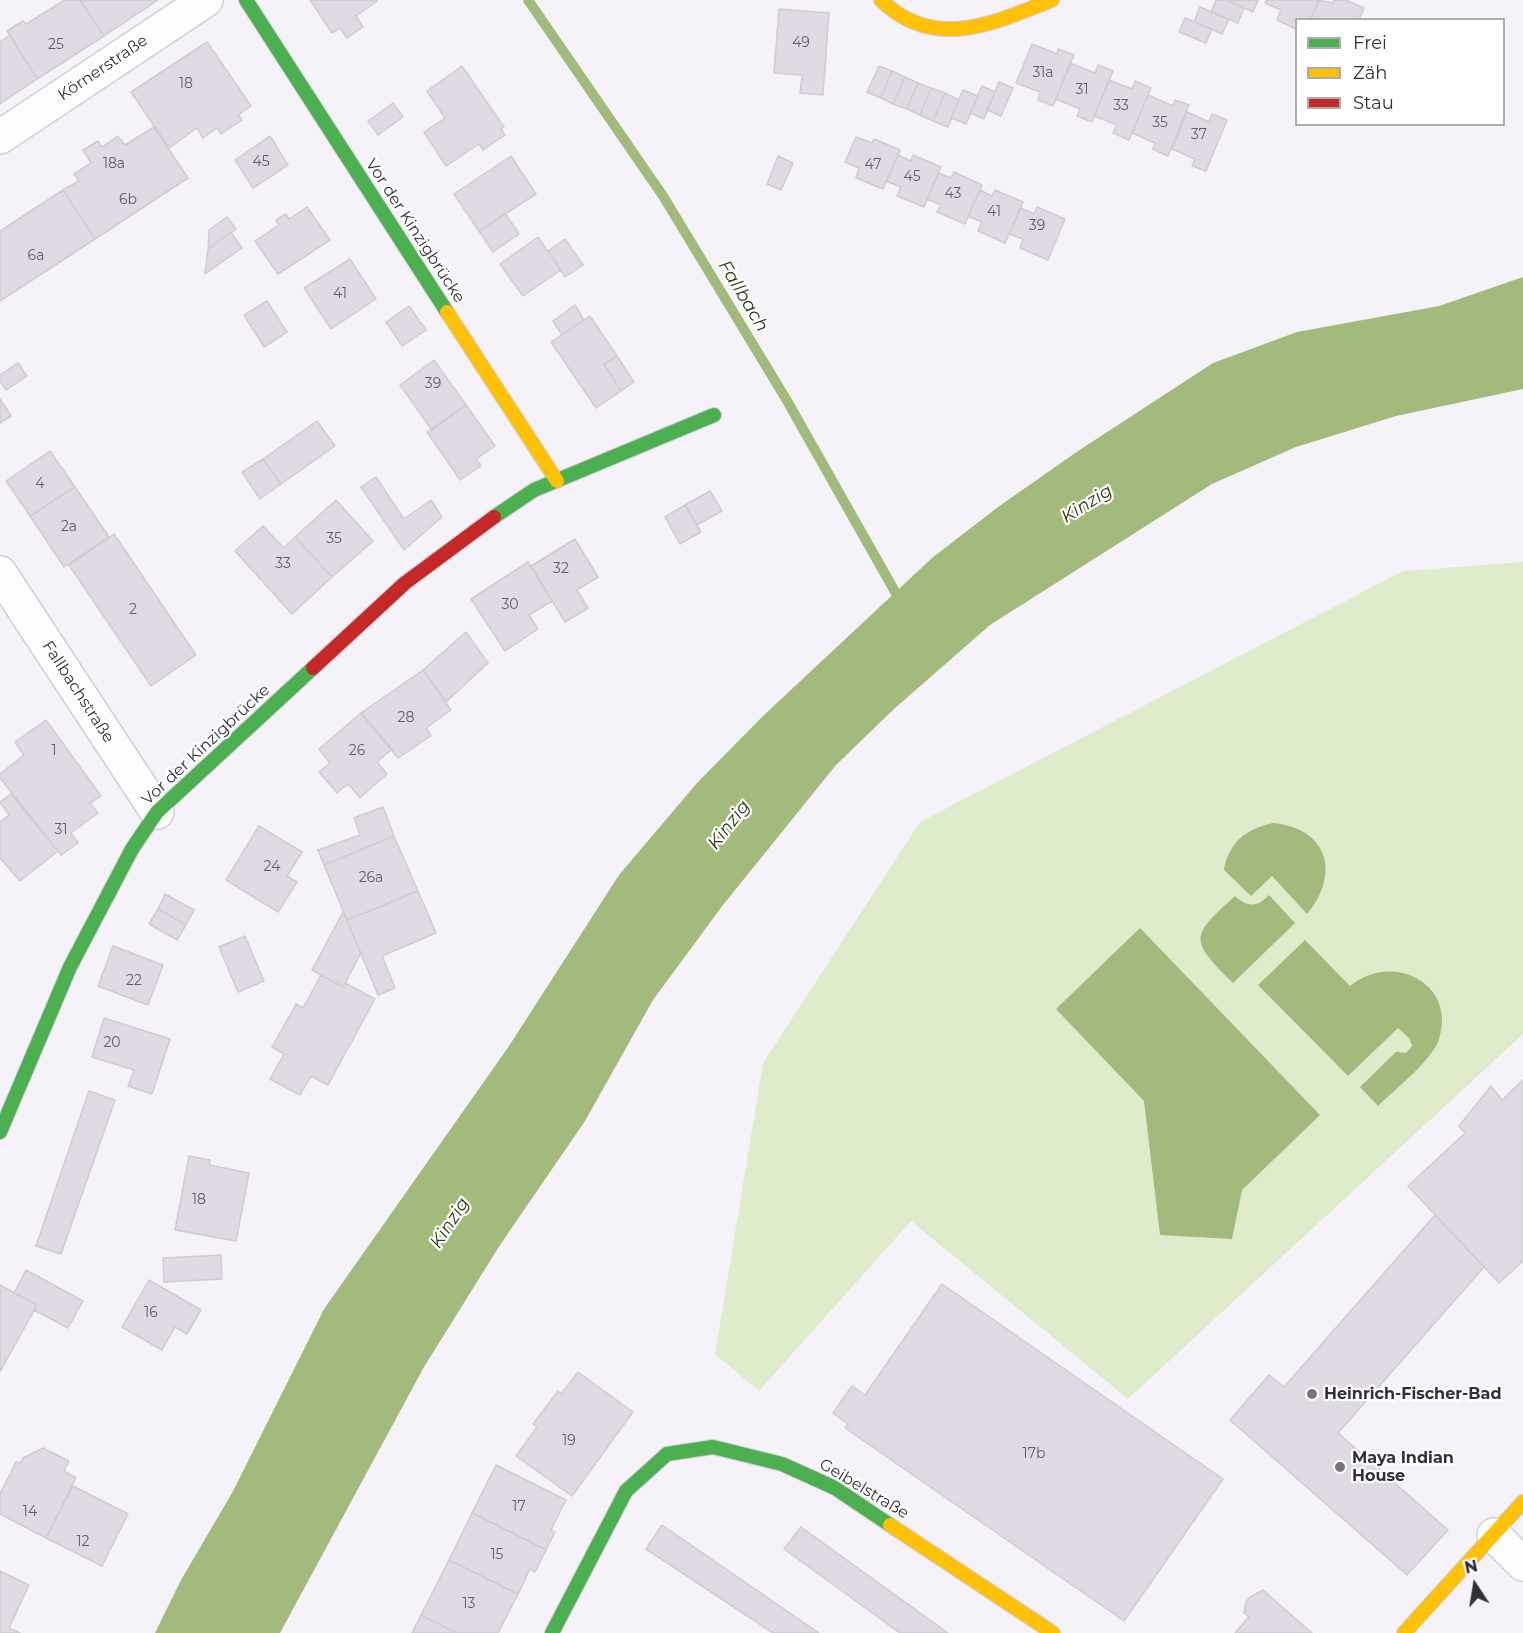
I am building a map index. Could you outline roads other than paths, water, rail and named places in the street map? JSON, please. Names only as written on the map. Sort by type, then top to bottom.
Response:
[{"type":"street","name":"Körnerstraße","points":[[0,137],[206,0]]},
{"type":"street","name":"Vor der Kinzigbrücke","points":[[246,0],[557,481]]},
{"type":"street","points":[[881,0],[891,13],[920,24],[949,29],[975,28],[1052,0]]},
{"type":"street","name":"Vor der Kinzigbrücke","points":[[0,1132],[104,894],[130,849],[157,812],[405,583],[516,501],[557,481],[714,415]]},
{"type":"street","name":"Fallbachstraße","points":[[0,573],[157,812]]},
{"type":"street","name":"Geibelstraße","points":[[552,1633],[626,1491],[667,1454],[713,1447],[782,1464],[835,1488],[1053,1633]]},
{"type":"street","points":[[1404,1633],[1523,1502]]},
{"type":"street","points":[[1494,1535],[1523,1564]]},
{"type":"street","points":[[1441,1615],[1494,1535]]},
{"type":"water","name":"Kinzig","points":[[1523,277],[1523,389],[1396,416],[1296,447],[1212,484],[990,625],[894,709],[836,765],[723,905],[653,1000],[585,1121],[500,1245],[424,1367],[280,1633],[155,1633],[181,1580],[232,1493],[324,1309],[509,1046],[619,875],[697,783],[763,716],[932,558],[998,507],[1078,451],[1213,363],[1297,332],[1439,306]]},
{"type":"water","points":[[1273,823],[1292,827],[1306,834],[1317,843],[1323,855],[1326,869],[1324,884],[1318,899],[1307,914],[1272,876],[1251,896],[1224,870],[1230,852],[1240,838],[1255,829]]},
{"type":"water","points":[[1269,895],[1295,923],[1233,983],[1208,957],[1202,947],[1203,930],[1235,896],[1252,905]]},
{"type":"water","points":[[1140,928],[1320,1115],[1242,1190],[1232,1239],[1160,1235],[1144,1101],[1056,1009]]},
{"type":"water","points":[[1305,940],[1350,986],[1367,976],[1385,972],[1402,973],[1417,979],[1430,989],[1439,1003],[1442,1019],[1439,1039],[1435,1047],[1421,1065],[1378,1106],[1360,1087],[1396,1052],[1406,1053],[1412,1046],[1409,1038],[1398,1028],[1348,1076],[1258,985]]},
{"type":"waterway","name":"Fallbach","points":[[528,0],[663,196],[786,399],[902,604]]},
{"type":"place","name":"Heinrich-Fischer-Bad","points":[[1312,1394]]},
{"type":"place","name":"Maya Indian House","points":[[1340,1467]]}]
